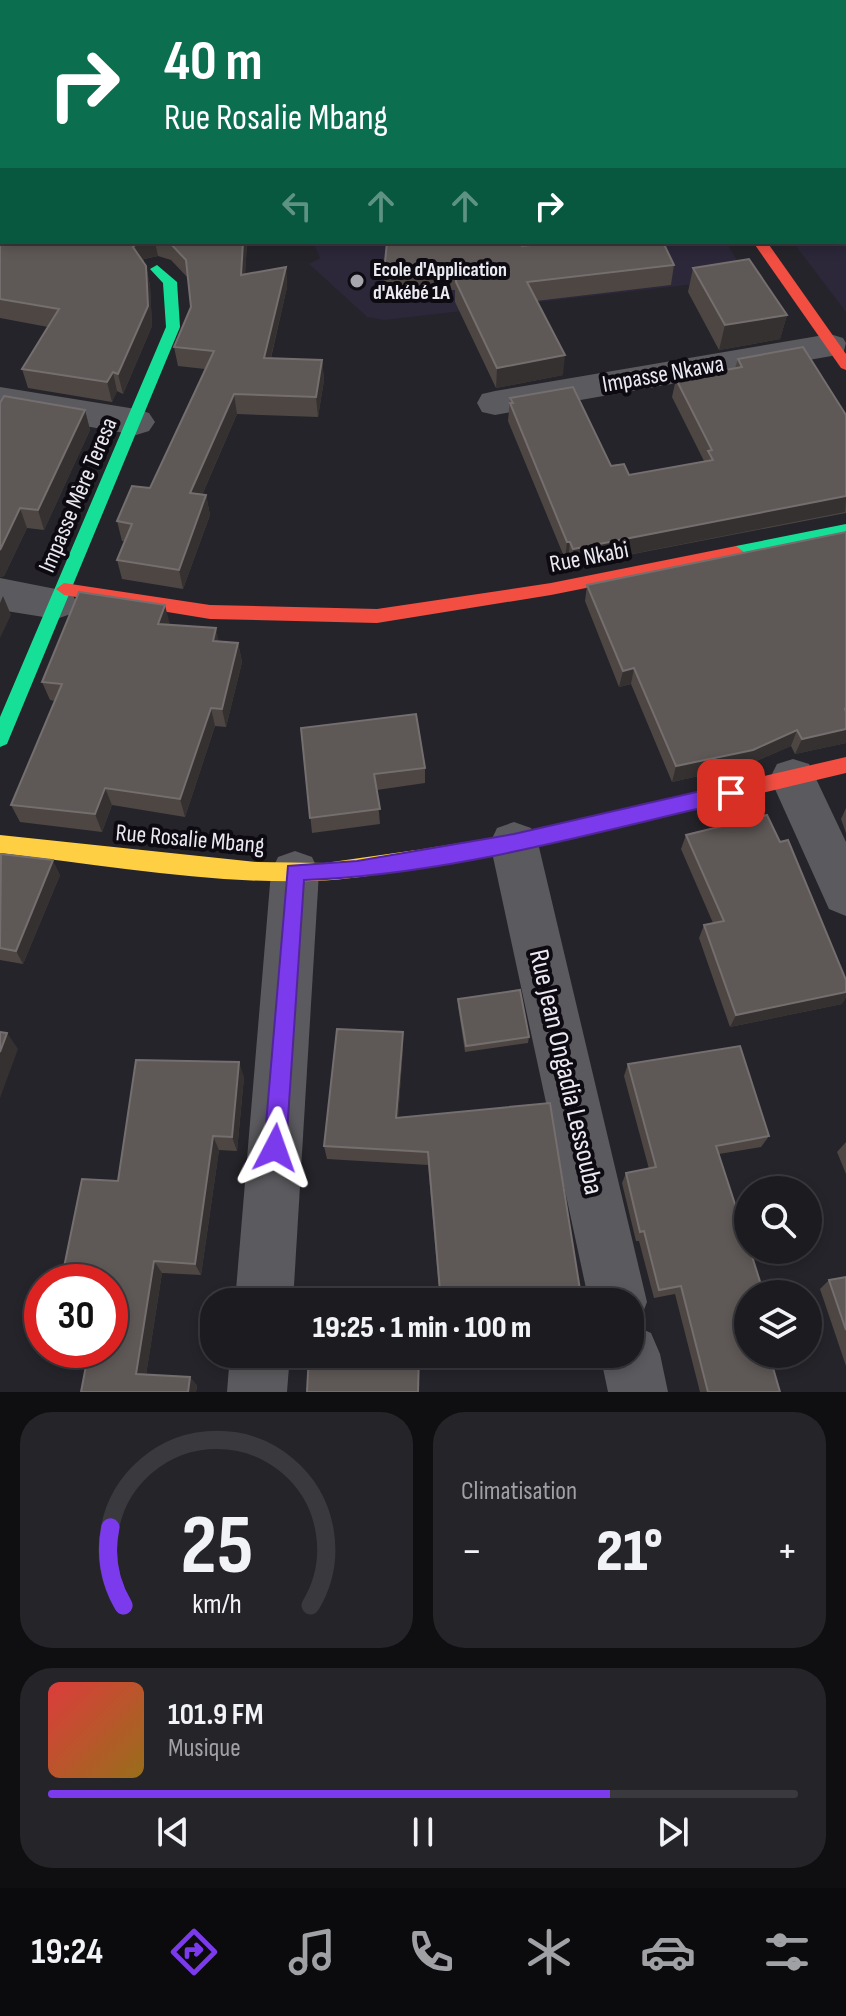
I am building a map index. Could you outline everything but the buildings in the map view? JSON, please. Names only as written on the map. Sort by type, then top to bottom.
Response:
[{"type":"street","points":[[761,244],[838,356]]},
{"type":"street","name":"Impasse Mère Teresa","points":[[0,739],[136,422],[173,327],[170,282],[157,269]]},
{"type":"street","name":"Impasse Nkawa","points":[[495,403],[838,356]]},
{"type":"street","points":[[0,399],[136,422]]},
{"type":"street","name":"Rue Nkabi","points":[[60,596],[210,612],[377,616],[451,607],[846,530]]},
{"type":"street","points":[[0,594],[60,596]]},
{"type":"street","name":"Rue Rosalie Mbang","points":[[0,844],[150,861],[295,872],[357,869],[514,843],[846,765]]},
{"type":"street","points":[[793,778],[846,894]]},
{"type":"street","name":"Rue Jean Ongadia Lessouba","points":[[514,843],[615,1288]]},
{"type":"street","points":[[265,1288],[295,872]]},
{"type":"street","points":[[257,1392],[259,1368]]},
{"type":"street","points":[[633,1368],[638,1392]]},
{"type":"shaded area","points":[[314,244],[727,244],[748,278],[384,320],[367,317],[309,264],[320,258]],"holes":[[[441,263],[385,292],[385,265]]]},
{"type":"shaded area","points":[[795,244],[846,244],[846,312]]},
{"type":"traffic: fast","points":[[0,739],[173,327],[170,282],[157,269]]},
{"type":"traffic: fast","points":[[736,552],[846,530]]},
{"type":"traffic: slow","points":[[0,844],[257,871],[325,871],[416,859]]},
{"type":"traffic: jam","points":[[761,244],[846,365]]},
{"type":"traffic: jam","points":[[64,589],[210,612],[377,616],[551,589],[736,552]]},
{"type":"traffic: jam","points":[[416,859],[514,843],[846,765]]},
{"type":"place","name":"Ecole d'Application d'Akébé 1A","points":[[357,281]]},
{"type":"route","points":[[275,1148],[295,872],[357,869],[514,843],[731,793]]}]
